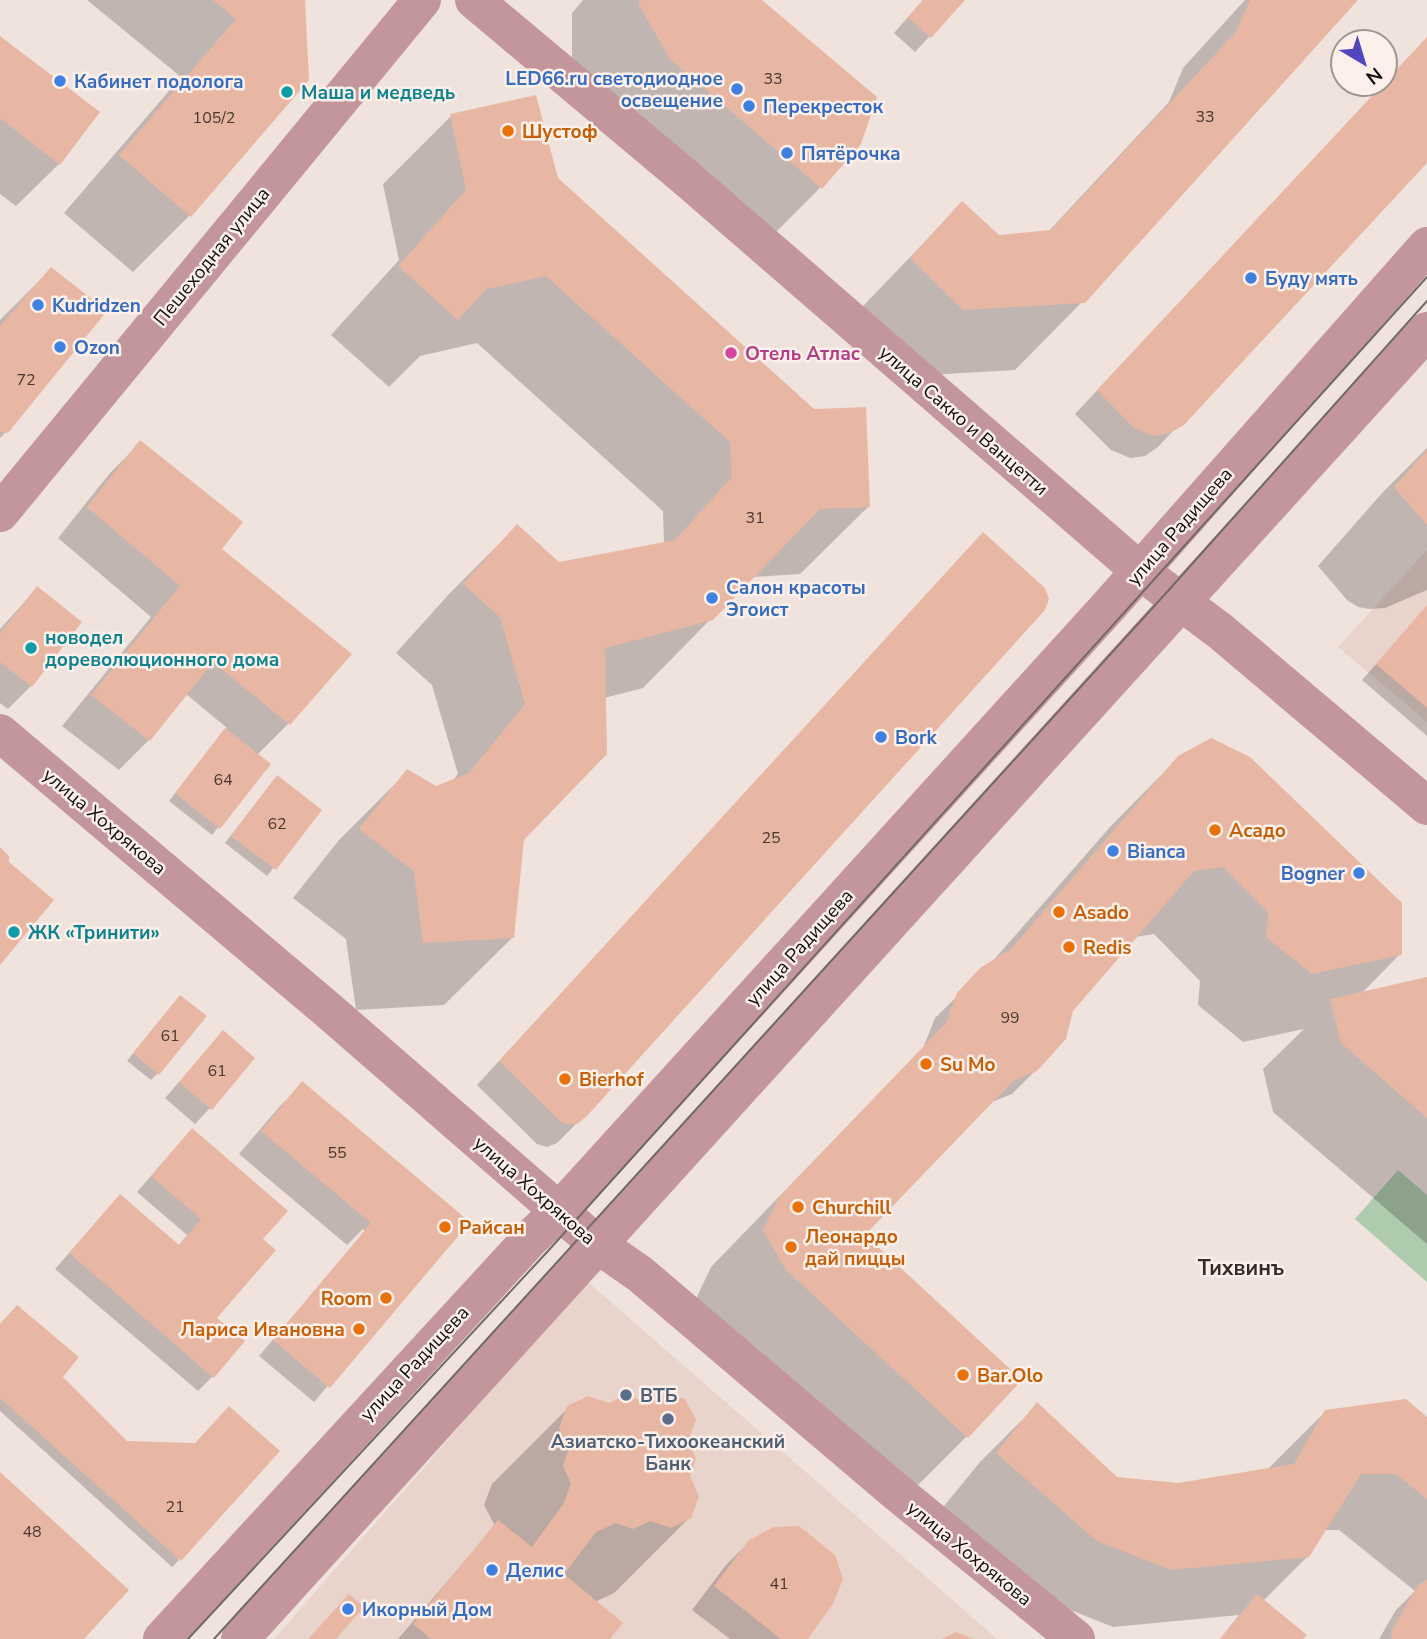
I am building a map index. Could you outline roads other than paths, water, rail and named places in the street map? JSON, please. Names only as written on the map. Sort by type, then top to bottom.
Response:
[{"type":"street","name":"Пешеходная улица","points":[[0,513],[422,0]]},
{"type":"street","name":"улица Сакко и Ванцетти","points":[[474,0],[715,203],[1140,571],[1220,631],[1427,806]]},
{"type":"street","name":"улица Радищева","points":[[162,1639],[278,1515],[352,1430],[559,1211],[1140,571],[1427,246]]},
{"type":"street","points":[[240,1639],[1427,331]]},
{"type":"street","name":"улица Хохрякова","points":[[0,733],[318,1001],[598,1245],[640,1275],[894,1490],[1076,1639]]},
{"type":"tram line","points":[[188,1639],[548,1251],[1427,277]]},
{"type":"tram line","points":[[214,1639],[1167,592],[1427,301]]},
{"type":"place","name":"Кабинет подолога","points":[[60,81]]},
{"type":"place","name":"LED66.ru светодиодное освещение","points":[[737,89]]},
{"type":"place","name":"Маша и медведь","points":[[287,92]]},
{"type":"place","name":"Перекресток","points":[[749,106]]},
{"type":"place","name":"Шустоф","points":[[508,131]]},
{"type":"place","name":"Пятёрочка","points":[[787,153]]},
{"type":"place","name":"Буду мять","points":[[1251,278]]},
{"type":"place","name":"Kudridzen","points":[[38,305]]},
{"type":"place","name":"Ozon","points":[[60,347]]},
{"type":"place","name":"Отель Атлас","points":[[731,353]]},
{"type":"place","name":"Салон красоты Эгоист","points":[[712,598]]},
{"type":"place","name":"новодел дореволюционного дома","points":[[31,648]]},
{"type":"place","name":"Bork","points":[[881,737]]},
{"type":"place","name":"Асадо","points":[[1215,830]]},
{"type":"place","name":"Bianca","points":[[1113,851]]},
{"type":"place","name":"Bogner","points":[[1359,873]]},
{"type":"place","name":"Asado","points":[[1059,912]]},
{"type":"place","name":"ЖК «Тринити»","points":[[14,932]]},
{"type":"place","name":"Redis","points":[[1069,947]]},
{"type":"place","name":"Su Mo","points":[[926,1064]]},
{"type":"place","name":"Bierhof","points":[[565,1079]]},
{"type":"place","name":"Churchill","points":[[798,1207]]},
{"type":"place","name":"Райсан","points":[[445,1227]]},
{"type":"place","name":"Леонардо дай пиццы","points":[[791,1247]]},
{"type":"place","name":"Room","points":[[386,1298]]},
{"type":"place","name":"Лариса Ивановна","points":[[359,1329]]},
{"type":"place","name":"Bar.Olo","points":[[963,1375]]},
{"type":"place","name":"ВТБ","points":[[626,1395]]},
{"type":"place","name":"Азиатско-Тихоокеанский Банк","points":[[668,1419]]},
{"type":"place","name":"Делис","points":[[492,1570]]},
{"type":"place","name":"Икорный Дом","points":[[348,1609]]},
{"type":"district","name":"Тихвинъ","points":[[1241,1268]]}]
